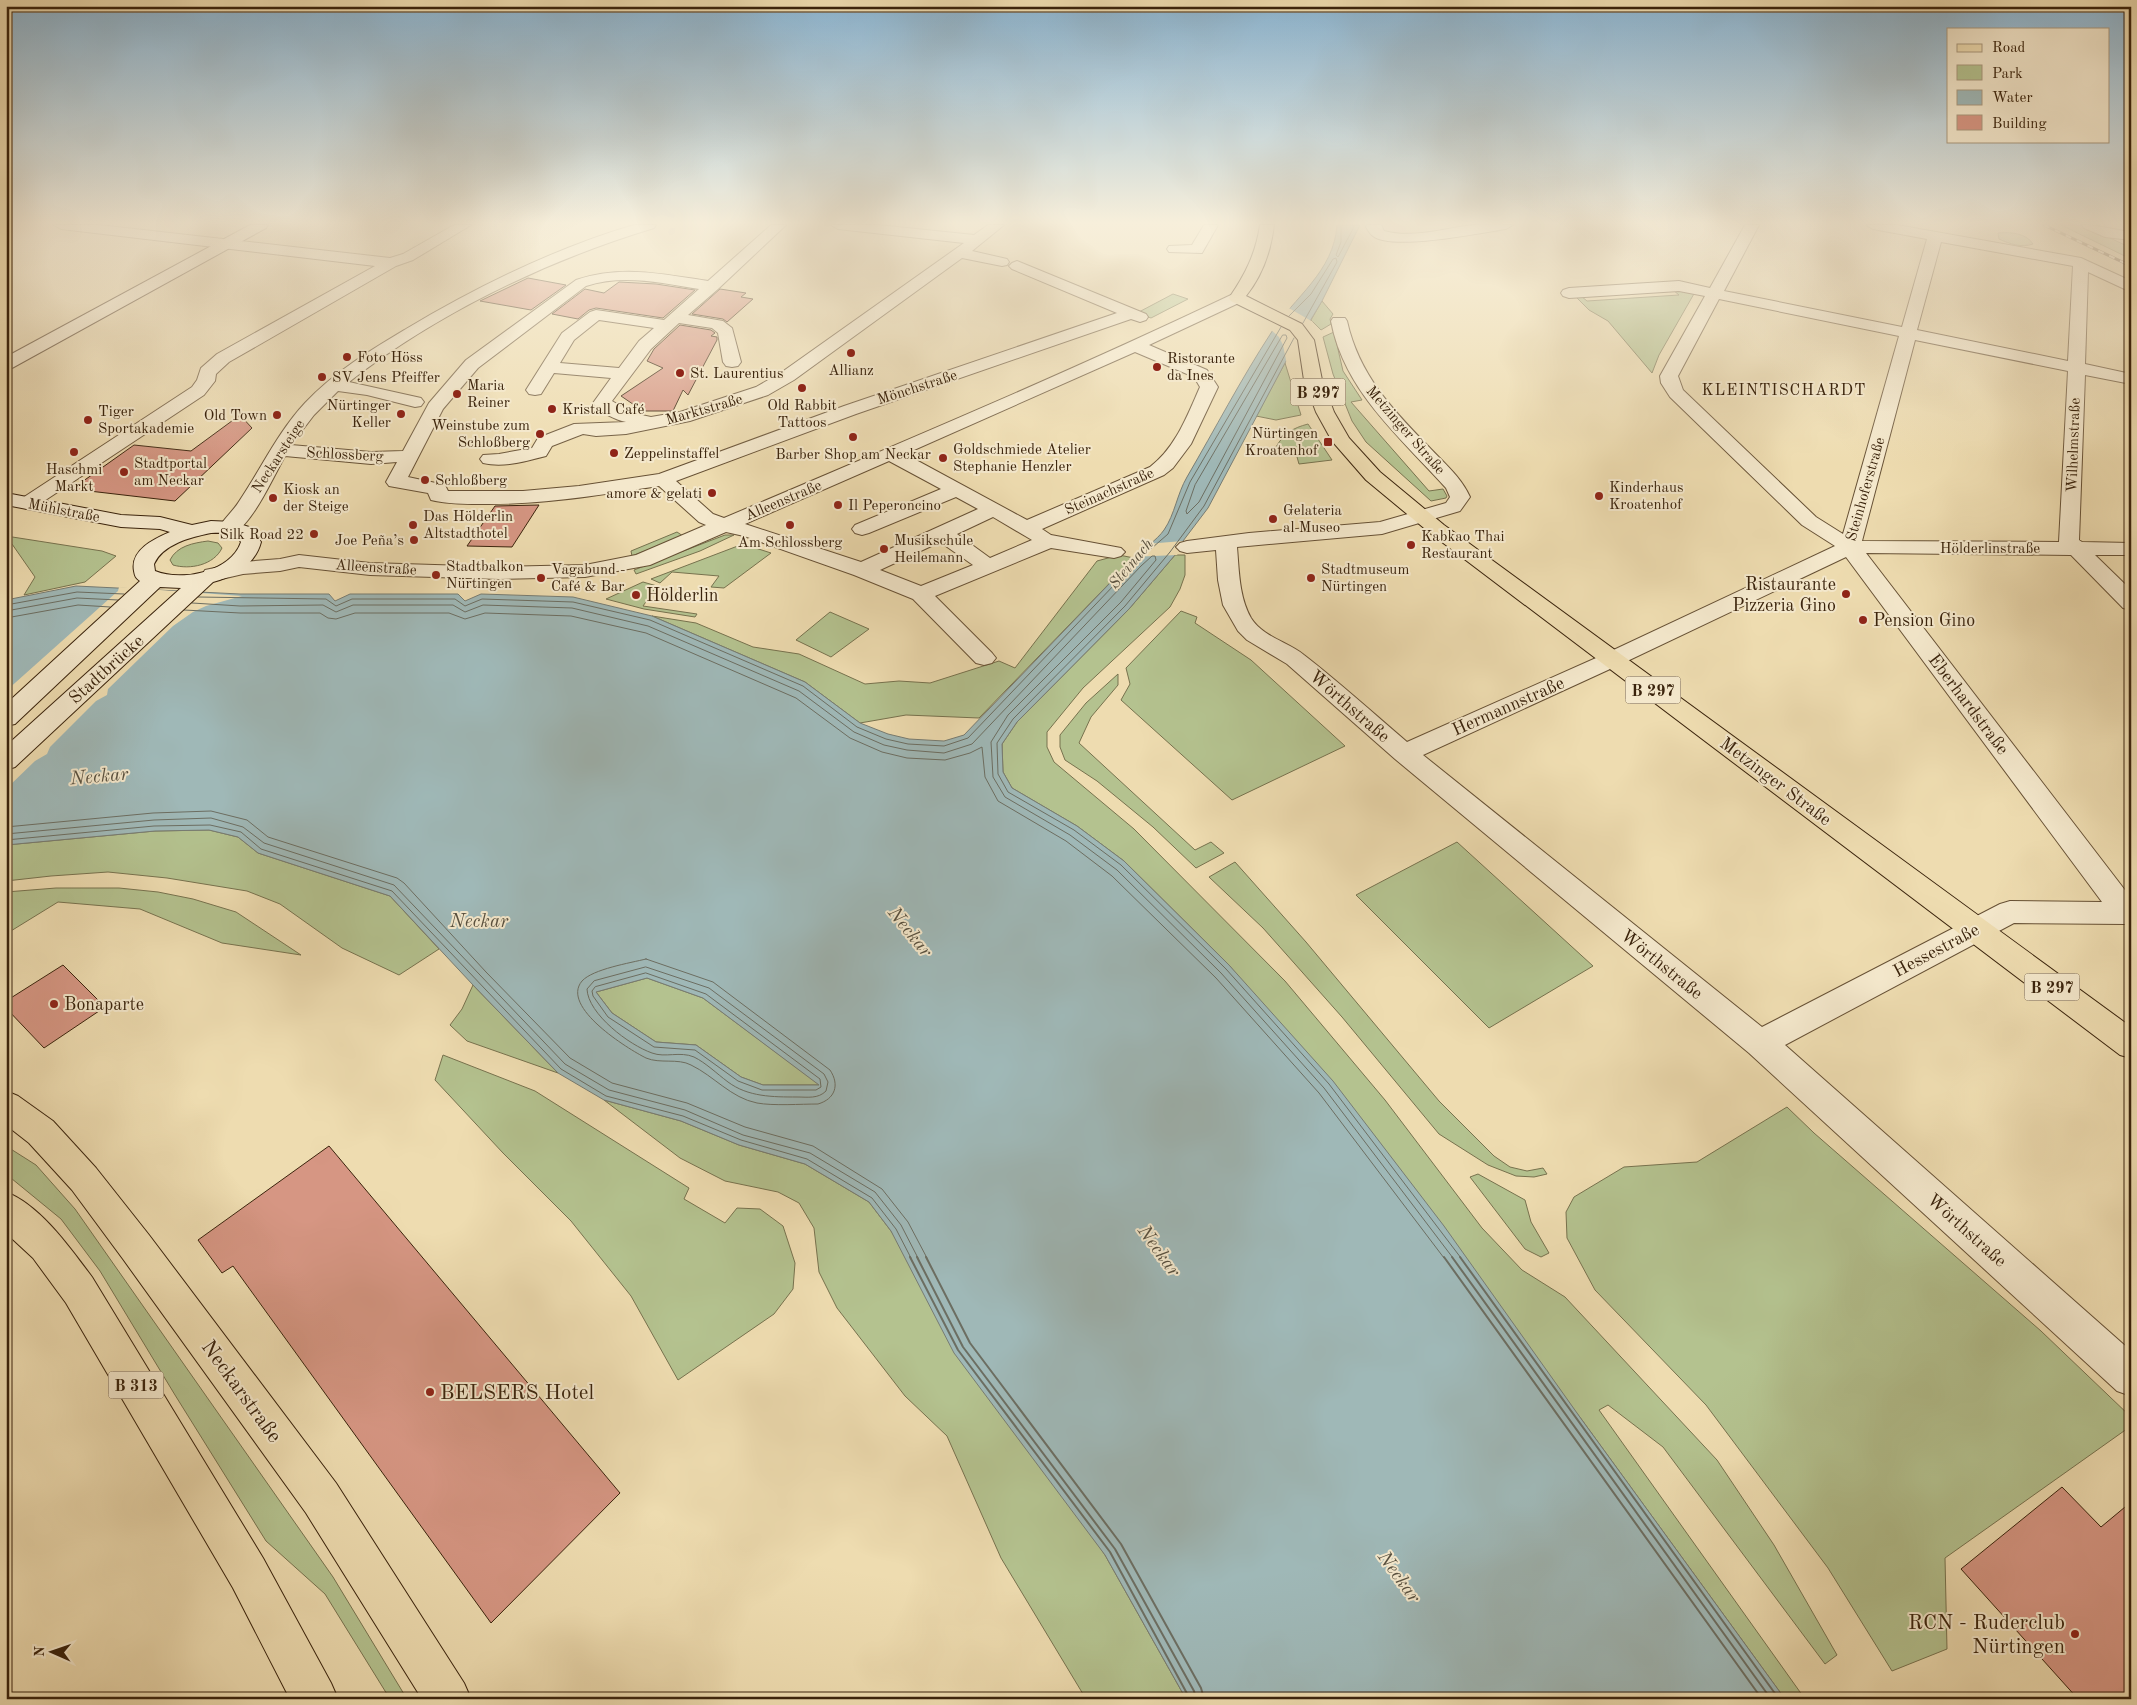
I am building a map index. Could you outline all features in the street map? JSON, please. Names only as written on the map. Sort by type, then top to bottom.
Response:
[{"type":"main road","name":"Metzinger Straße","points":[[1252,305],[1296,327],[1306,340],[1313,380],[1325,412],[1342,441],[1373,476],[1421,517],[2131,1045]]},
{"type":"main road","name":"Neckarstraße","points":[[6,1106],[41,1132],[84,1178],[136,1247],[321,1498],[448,1699]]},
{"type":"main road","name":"B 313","points":[[6,1209],[46,1246],[79,1290],[248,1573],[315,1699]]},
{"type":"street","points":[[6,364],[115,305]]},
{"type":"street","points":[[28,503],[198,391],[206,381],[207,372],[223,358],[317,305]]},
{"type":"street","name":"Neckarsteige","points":[[230,527],[244,510],[294,427],[314,404],[388,347],[459,305]]},
{"type":"street","points":[[410,456],[424,405],[472,364],[552,305]]},
{"type":"street","points":[[549,367],[622,374],[645,345],[691,305]]},
{"type":"street","name":"Marktstraße","points":[[622,374],[602,403],[626,417],[651,423],[684,417],[762,391],[788,376],[887,305]]},
{"type":"street","points":[[1108,305],[1172,329]]},
{"type":"street","name":"Alleenstraße","points":[[206,579],[243,568],[280,565],[299,561],[370,569],[447,572],[585,571],[642,560],[890,454],[1223,305]]},
{"type":"street","name":"Eberhardstraße","points":[[1709,305],[1669,376],[1670,383],[1676,393],[1809,521],[1850,547],[2126,913]]},
{"type":"street","points":[[1773,305],[2131,379]]},
{"type":"street","name":"Steinhoferstraße","points":[[1612,660],[1850,547],[1916,305]]},
{"type":"street","name":"Wilhelmstraße","points":[[2079,305],[2069,540],[2131,603]]},
{"type":"street","name":"Mönchstraße","points":[[410,456],[396,482],[438,489],[438,496],[540,497],[610,489],[663,479],[850,410],[1131,314]]},
{"type":"street","points":[[534,390],[568,337],[596,315],[718,324],[726,331],[732,362]]},
{"type":"street","name":"Metzinger Straße","points":[[1187,547],[1382,528],[1453,506],[1460,497],[1455,486],[1366,386],[1352,364],[1344,344],[1339,321]]},
{"type":"street","name":"Steinachstraße","points":[[1028,527],[1157,471],[1173,457],[1188,433],[1209,386],[1201,374],[1134,345]]},
{"type":"street","points":[[335,386],[368,390],[424,405]]},
{"type":"street","points":[[490,459],[499,460],[539,452],[545,442],[581,428],[596,430],[626,428],[651,423]]},
{"type":"street","name":"Schlossberg","points":[[279,450],[371,458],[410,456]]},
{"type":"street","name":"Steinachstraße","points":[[890,454],[1028,527],[1049,541],[1114,552]]},
{"type":"street","points":[[663,479],[706,518],[724,526],[750,531],[862,570],[921,594],[984,658]]},
{"type":"street","points":[[862,529],[956,490]]},
{"type":"street","name":"Mühlstraße","points":[[6,499],[121,521],[160,523],[191,531]]},
{"type":"street","points":[[862,570],[994,509]]},
{"type":"street","name":"Mühlstraße","points":[[121,521],[141,534],[154,549],[170,539],[191,531],[211,527],[230,527]]},
{"type":"street","points":[[154,549],[145,558],[142,568],[152,583],[187,582],[206,579],[234,565],[247,553],[251,542],[249,535],[241,530],[230,527]]},
{"type":"street","points":[[942,533],[988,566]]},
{"type":"street","points":[[921,594],[1049,541]]},
{"type":"street","name":"Alleenstraße","points":[[251,542],[262,548],[292,554],[299,561]]},
{"type":"street","name":"Wörthstraße","points":[[1226,542],[1230,589],[1242,624],[1257,637],[1280,648],[1295,659],[1404,753],[1760,1043],[2131,1377]]},
{"type":"street","name":"Hölderlinstraße","points":[[1850,547],[2131,549]]},
{"type":"street","name":"Stadtbrücke","points":[[6,761],[206,579]]},
{"type":"street","name":"Stadtbrücke","points":[[6,718],[152,583]]},
{"type":"street","name":"Hermannstraße","points":[[1404,753],[1612,660]]},
{"type":"street","name":"Hessestraße","points":[[1760,1043],[2010,912],[2126,913]]},
{"type":"green space","points":[[1153,305],[1177,305],[1151,318],[1137,313]]},
{"type":"green space","points":[[1320,305],[1325,305],[1333,314],[1330,319],[1331,324],[1321,330],[1311,320]]},
{"type":"green space","points":[[1584,305],[1688,305],[1659,355],[1652,373],[1608,321]]},
{"type":"green space","points":[[1334,332],[1343,371],[1362,400],[1351,402],[1429,491],[1443,489],[1447,496],[1446,498],[1431,501],[1366,442],[1352,421],[1333,374],[1323,337]]},
{"type":"green space","points":[[1285,363],[1301,415],[1276,420],[1256,416]]},
{"type":"green space","points":[[1308,424],[1332,460],[1299,464],[1295,450],[1276,447],[1289,432]]},
{"type":"green space","points":[[677,532],[683,536],[632,556],[631,551]]},
{"type":"green space","points":[[725,535],[734,535],[700,551],[636,574],[634,570]]},
{"type":"green space","points":[[6,536],[102,551],[116,556],[85,582],[24,595],[35,577],[12,544],[6,543]]},
{"type":"green space","points":[[208,541],[218,543],[222,548],[213,559],[201,565],[187,567],[173,565],[170,560],[181,548]]},
{"type":"green space","points":[[743,544],[771,553],[724,588],[711,587],[719,576],[672,572],[660,583],[651,579]]},
{"type":"green space","points":[[1119,555],[1134,558],[979,718],[906,715],[860,723],[805,682],[652,616],[696,623],[753,647],[799,654],[865,684],[899,681],[930,683],[999,661],[1015,668],[1097,561]]},
{"type":"green space","points":[[1175,555],[1185,555],[1185,575],[1170,607],[1083,688],[1047,732],[1047,747],[1054,762],[1134,829],[1285,981],[1385,1100],[1482,1228],[1522,1270],[1565,1297],[1717,1460],[1774,1545],[1837,1655],[1825,1664],[1663,1447],[1608,1405],[1599,1410],[1805,1699],[1785,1699],[1582,1420],[1229,965],[1124,861],[1077,826],[1012,788],[1003,772],[1002,744],[1017,722],[1129,609]]},
{"type":"green space","points":[[643,582],[657,586],[643,606],[697,614],[695,617],[644,609],[606,599]]},
{"type":"green space","points":[[1181,611],[1197,617],[1195,623],[1251,660],[1345,746],[1232,800],[1121,700],[1130,684],[1126,668]]},
{"type":"green space","points":[[830,612],[869,629],[831,657],[796,640]]},
{"type":"green space","points":[[1118,674],[1118,685],[1091,717],[1079,743],[1195,850],[1211,842],[1224,853],[1196,868],[1153,827],[1097,781],[1065,760],[1060,747],[1060,735],[1086,703]]},
{"type":"green space","points":[[209,830],[238,837],[258,853],[390,896],[439,949],[399,975],[342,948],[280,904],[247,891],[167,878],[108,872],[6,881],[6,845],[155,831]]},
{"type":"green space","points":[[1457,842],[1593,966],[1489,1028],[1356,895]]},
{"type":"green space","points":[[1235,862],[1306,942],[1439,1101],[1494,1156],[1510,1167],[1527,1171],[1543,1168],[1547,1174],[1534,1177],[1516,1176],[1488,1165],[1439,1134],[1342,1017],[1263,928],[1209,877]]},
{"type":"green space","points":[[56,888],[119,888],[158,892],[193,899],[236,912],[301,955],[222,943],[140,909],[58,902],[6,934],[6,892]]},
{"type":"green space","points":[[647,978],[703,998],[820,1085],[763,1085],[741,1077],[696,1045],[656,1042],[612,1013],[596,992]]},
{"type":"green space","points":[[473,985],[558,1073],[467,1041],[450,1025],[462,1009]]},
{"type":"green space","points":[[443,1055],[535,1091],[689,1188],[684,1199],[725,1223],[737,1208],[760,1209],[783,1226],[795,1263],[793,1289],[774,1314],[678,1380],[631,1296],[571,1221],[503,1153],[435,1080]]},
{"type":"green space","points":[[604,1100],[681,1121],[739,1145],[805,1164],[869,1202],[891,1231],[1105,1555],[1186,1699],[1086,1699],[1001,1558],[947,1436],[905,1396],[837,1308],[819,1272],[814,1228],[799,1203],[778,1192],[725,1181],[680,1158]]},
{"type":"green space","points":[[1787,1107],[1814,1133],[2041,1331],[2131,1417],[2131,1426],[1945,1558],[1947,1649],[1892,1671],[1828,1568],[1706,1405],[1595,1290],[1567,1238],[1566,1212],[1574,1197],[1624,1167],[1697,1162]]},
{"type":"green space","points":[[6,1146],[36,1165],[75,1209],[333,1577],[407,1699],[390,1699],[325,1594],[266,1541],[100,1271],[61,1219],[6,1174]]},
{"type":"green space","points":[[1478,1174],[1525,1200],[1531,1222],[1549,1253],[1541,1257],[1525,1249],[1470,1177]]},
{"type":"water","points":[[1293,305],[1320,305],[1285,363],[1208,508],[1175,555],[1129,609],[1017,722],[1002,744],[1003,772],[1012,788],[1077,826],[1124,861],[1229,965],[1333,1081],[1444,1226],[1582,1420],[1785,1699],[1186,1699],[1105,1555],[954,1353],[891,1231],[869,1202],[805,1164],[739,1145],[681,1121],[604,1100],[558,1073],[390,896],[258,853],[238,837],[209,830],[155,831],[6,845],[6,600],[76,586],[240,594],[329,594],[335,601],[350,594],[458,594],[465,601],[481,594],[573,597],[652,616],[805,682],[860,723],[888,734],[909,739],[944,741],[964,735],[1134,558],[1164,530],[1187,477],[1249,368],[1280,320]],"holes":[[[647,978],[703,998],[819,1085],[763,1085],[741,1077],[696,1045],[656,1042],[612,1013],[596,992]]]},
{"type":"pier","points":[[1287,307],[1313,322],[1287,365],[1283,345],[1279,337],[1270,329]]},
{"type":"pier","points":[[1183,541],[1183,545],[1177,555],[1131,557],[1146,544]]},
{"type":"pier","points":[[119,587],[242,596],[206,606],[193,612],[173,626],[108,689],[107,695],[96,701],[50,747],[47,754],[35,761],[6,789],[6,691],[118,591]]},
{"type":"building","points":[[500,305],[539,305],[531,310]]},
{"type":"building","points":[[564,305],[678,305],[663,318],[596,308],[589,310],[578,319],[552,314]]},
{"type":"building","points":[[703,305],[747,305],[727,322],[723,319],[692,314]]},
{"type":"building","name":"St. Laurentius","points":[[680,325],[711,330],[715,333],[711,336],[717,337],[717,340],[688,395],[683,390],[673,411],[643,411],[621,396],[663,368],[647,361],[654,349]]},
{"type":"building","name":"Stadtportal am Neckar","points":[[240,415],[252,428],[175,501],[72,489],[134,445],[191,451]]},
{"type":"building","points":[[539,505],[512,547],[467,546],[495,506]]},
{"type":"building","name":"Bonaparte","points":[[63,965],[105,1007],[44,1048],[6,1008],[6,1001]]},
{"type":"building","name":"BELSERS Hotel","points":[[329,1146],[620,1493],[491,1623],[233,1266],[222,1273],[198,1240]]},
{"type":"building","name":"RCN - Ruderclub Nürtingen","points":[[2062,1487],[2101,1527],[2131,1502],[2131,1699],[2078,1699],[1961,1569]]},
{"type":"place","name":"Allianz","points":[[851,353]]},
{"type":"place","name":"Foto Höss","points":[[347,357]]},
{"type":"place","name":"Ristorante da Ines","points":[[1157,367]]},
{"type":"place","name":"St. Laurentius","points":[[680,373]]},
{"type":"place","name":"SV Jens Pfeiffer","points":[[322,377]]},
{"type":"place","name":"Old Rabbit Tattoos","points":[[802,388]]},
{"type":"place","name":"Maria Reiner","points":[[457,394]]},
{"type":"place","name":"Kristall Café","points":[[552,409]]},
{"type":"place","name":"Nürtinger Keller","points":[[401,414]]},
{"type":"place","name":"Old Town","points":[[277,415]]},
{"type":"place","name":"Tiger Sportakademie","points":[[88,420]]},
{"type":"place","name":"Weinstube zum Schloßberg","points":[[540,434]]},
{"type":"place","name":"Barber Shop am Neckar","points":[[853,437]]},
{"type":"place","name":"Nürtingen Kroatenhof","points":[[1328,442]]},
{"type":"place","name":"Haschmi Markt","points":[[74,452]]},
{"type":"place","name":"Zeppelinstaffel","points":[[614,453]]},
{"type":"place","name":"Goldschmiede Atelier Stephanie Henzler","points":[[943,458]]},
{"type":"place","name":"Stadtportal am Neckar","points":[[124,472]]},
{"type":"place","name":"Schloßberg","points":[[425,480]]},
{"type":"place","name":"amore & gelati","points":[[712,493]]},
{"type":"place","name":"Kinderhaus Kroatenhof","points":[[1599,496]]},
{"type":"place","name":"Kiosk an der Steige","points":[[273,498]]},
{"type":"place","name":"Il Peperoncino","points":[[838,505]]},
{"type":"place","name":"Gelateria al Museo","points":[[1273,519]]},
{"type":"place","name":"Das Hölderlin Altstadthotel","points":[[413,525]]},
{"type":"place","name":"Am Schlossberg","points":[[790,525]]},
{"type":"place","name":"Silk Road 22","points":[[314,534]]},
{"type":"place","name":"Joe Peña’s","points":[[414,540]]},
{"type":"place","name":"Kabkao Thai Restaurant","points":[[1411,545]]},
{"type":"place","name":"Musikschule Heilemann","points":[[884,549]]},
{"type":"place","name":"Stadtbalkon Nürtingen","points":[[436,575]]},
{"type":"place","name":"Vagabund - Café & Bar","points":[[541,578]]},
{"type":"place","name":"Stadtmuseum Nürtingen","points":[[1311,578]]},
{"type":"place","name":"Ristaurante Pizzeria Gino","points":[[1846,594]]},
{"type":"place","name":"Hölderlin","points":[[636,595]]},
{"type":"place","name":"Pension Gino","points":[[1863,620]]},
{"type":"place","name":"Bonaparte","points":[[54,1004]]},
{"type":"place","name":"BELSERS Hotel","points":[[430,1392]]},
{"type":"place","name":"RCN - Ruderclub Nürtingen","points":[[2075,1634]]},
{"type":"district","name":"KLEINTISCHARDT","points":[[1784,389]]},
{"type":"water label","name":"Steinach","points":[[1130,563]]},
{"type":"water label","name":"Neckar","points":[[99,775]]},
{"type":"water label","name":"Neckar","points":[[479,920]]},
{"type":"water label","name":"Neckar","points":[[911,931]]},
{"type":"water label","name":"Neckar","points":[[1160,1250]]},
{"type":"water label","name":"Neckar","points":[[1400,1576]]}]
